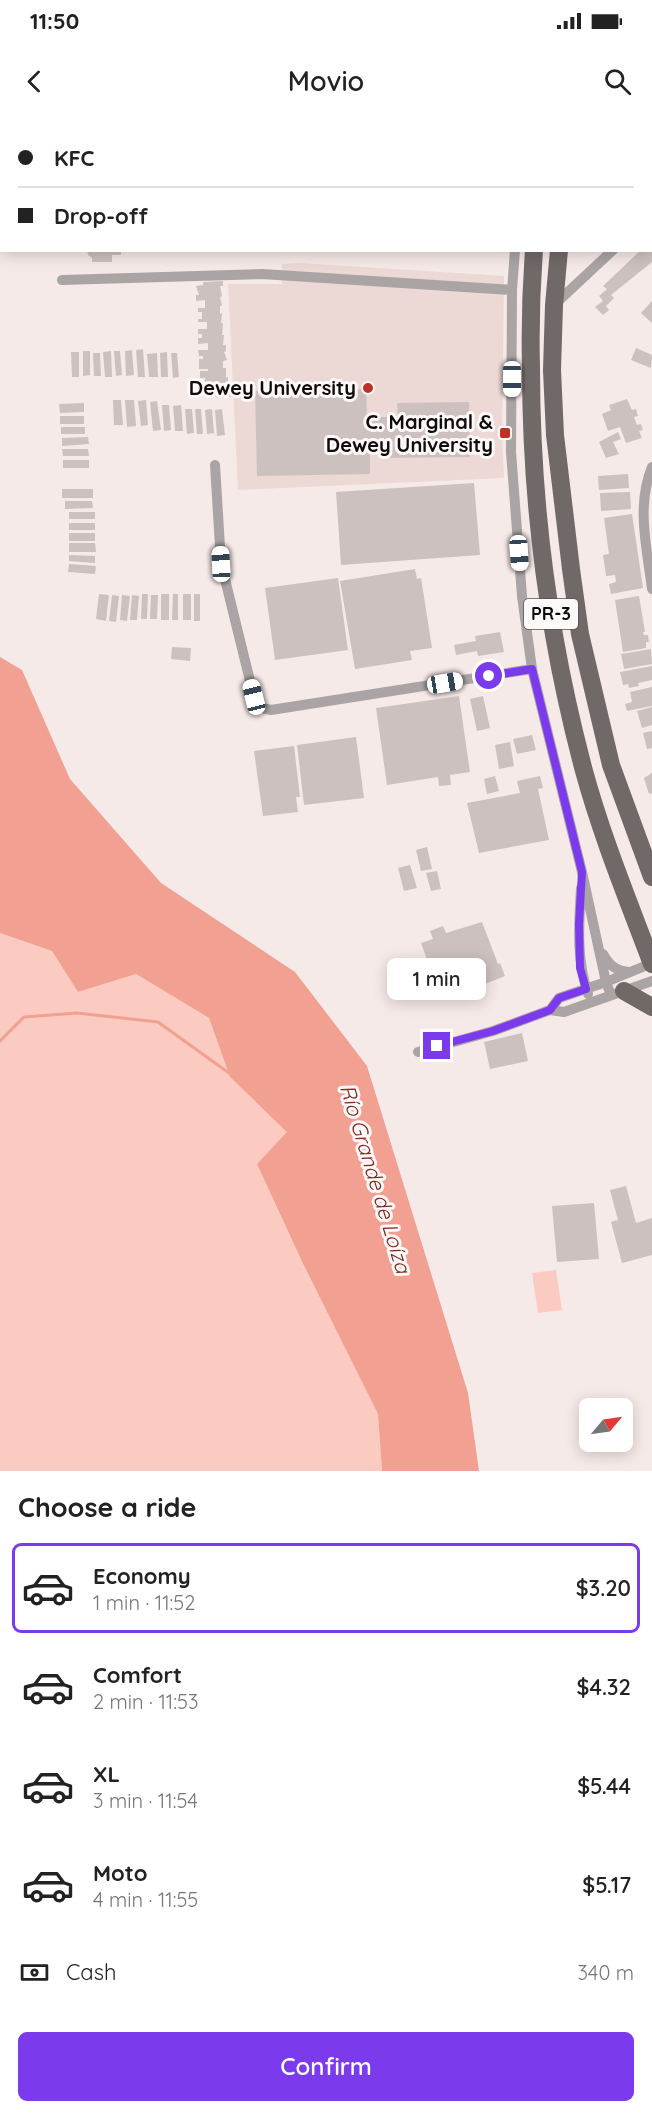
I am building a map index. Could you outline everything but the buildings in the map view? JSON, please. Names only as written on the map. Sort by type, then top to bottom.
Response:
[{"type":"main road","name":"PR-3","points":[[534,252],[530,327],[534,470],[555,644],[584,772],[607,842],[652,963]]},
{"type":"main road","name":"PR-3","points":[[559,252],[552,370],[555,435],[580,634],[611,765],[648,860],[652,877]]},
{"type":"main road","points":[[618,993],[652,1007]]},
{"type":"street","points":[[515,252],[512,290],[511,452],[522,596],[532,669],[582,872],[606,982],[618,993]]},
{"type":"street","points":[[554,305],[610,252]]},
{"type":"street","points":[[62,280],[262,274],[512,290]]},
{"type":"street","points":[[215,465],[221,564],[254,697],[262,708],[271,710],[532,669]]},
{"type":"street","points":[[652,466],[646,481],[643,500],[652,589]]},
{"type":"street","points":[[582,872],[579,924],[580,968],[591,1003]]},
{"type":"street","points":[[598,946],[607,962],[618,971],[630,972]]},
{"type":"street","points":[[550,1010],[559,998],[652,963]]},
{"type":"street","points":[[418,1052],[493,1031],[550,1010],[564,1012],[652,981]]},
{"type":"shaded area","name":"Dewey University","points":[[299,263],[504,276],[502,437],[504,478],[238,490],[228,284],[282,284],[282,264]]},
{"type":"shaded area","points":[[0,933],[52,951],[78,992],[136,974],[209,1018],[230,1077],[288,1132],[257,1164],[303,1265],[378,1414],[382,1471],[0,1471]]},
{"type":"shaded area","points":[[556,1270],[562,1310],[538,1313],[532,1273]]},
{"type":"water","name":"Río Grande de Loíza","points":[[0,657],[22,670],[70,779],[161,883],[295,972],[367,1066],[468,1393],[479,1471],[382,1471],[378,1414],[303,1264],[257,1164],[287,1132],[230,1077],[209,1018],[136,974],[78,992],[52,951],[0,933]]},
{"type":"waterway","points":[[0,1041],[24,1017],[77,1013],[158,1022],[229,1073]]},
{"type":"place","name":"Dewey University","points":[[368,388]]},
{"type":"place","name":"C. Marginal & Dewey University","points":[[505,433]]},
{"type":"route","points":[[437,1046],[493,1031],[550,1010],[559,998],[586,989],[580,968],[579,924],[582,872],[532,669],[489,676]]}]
